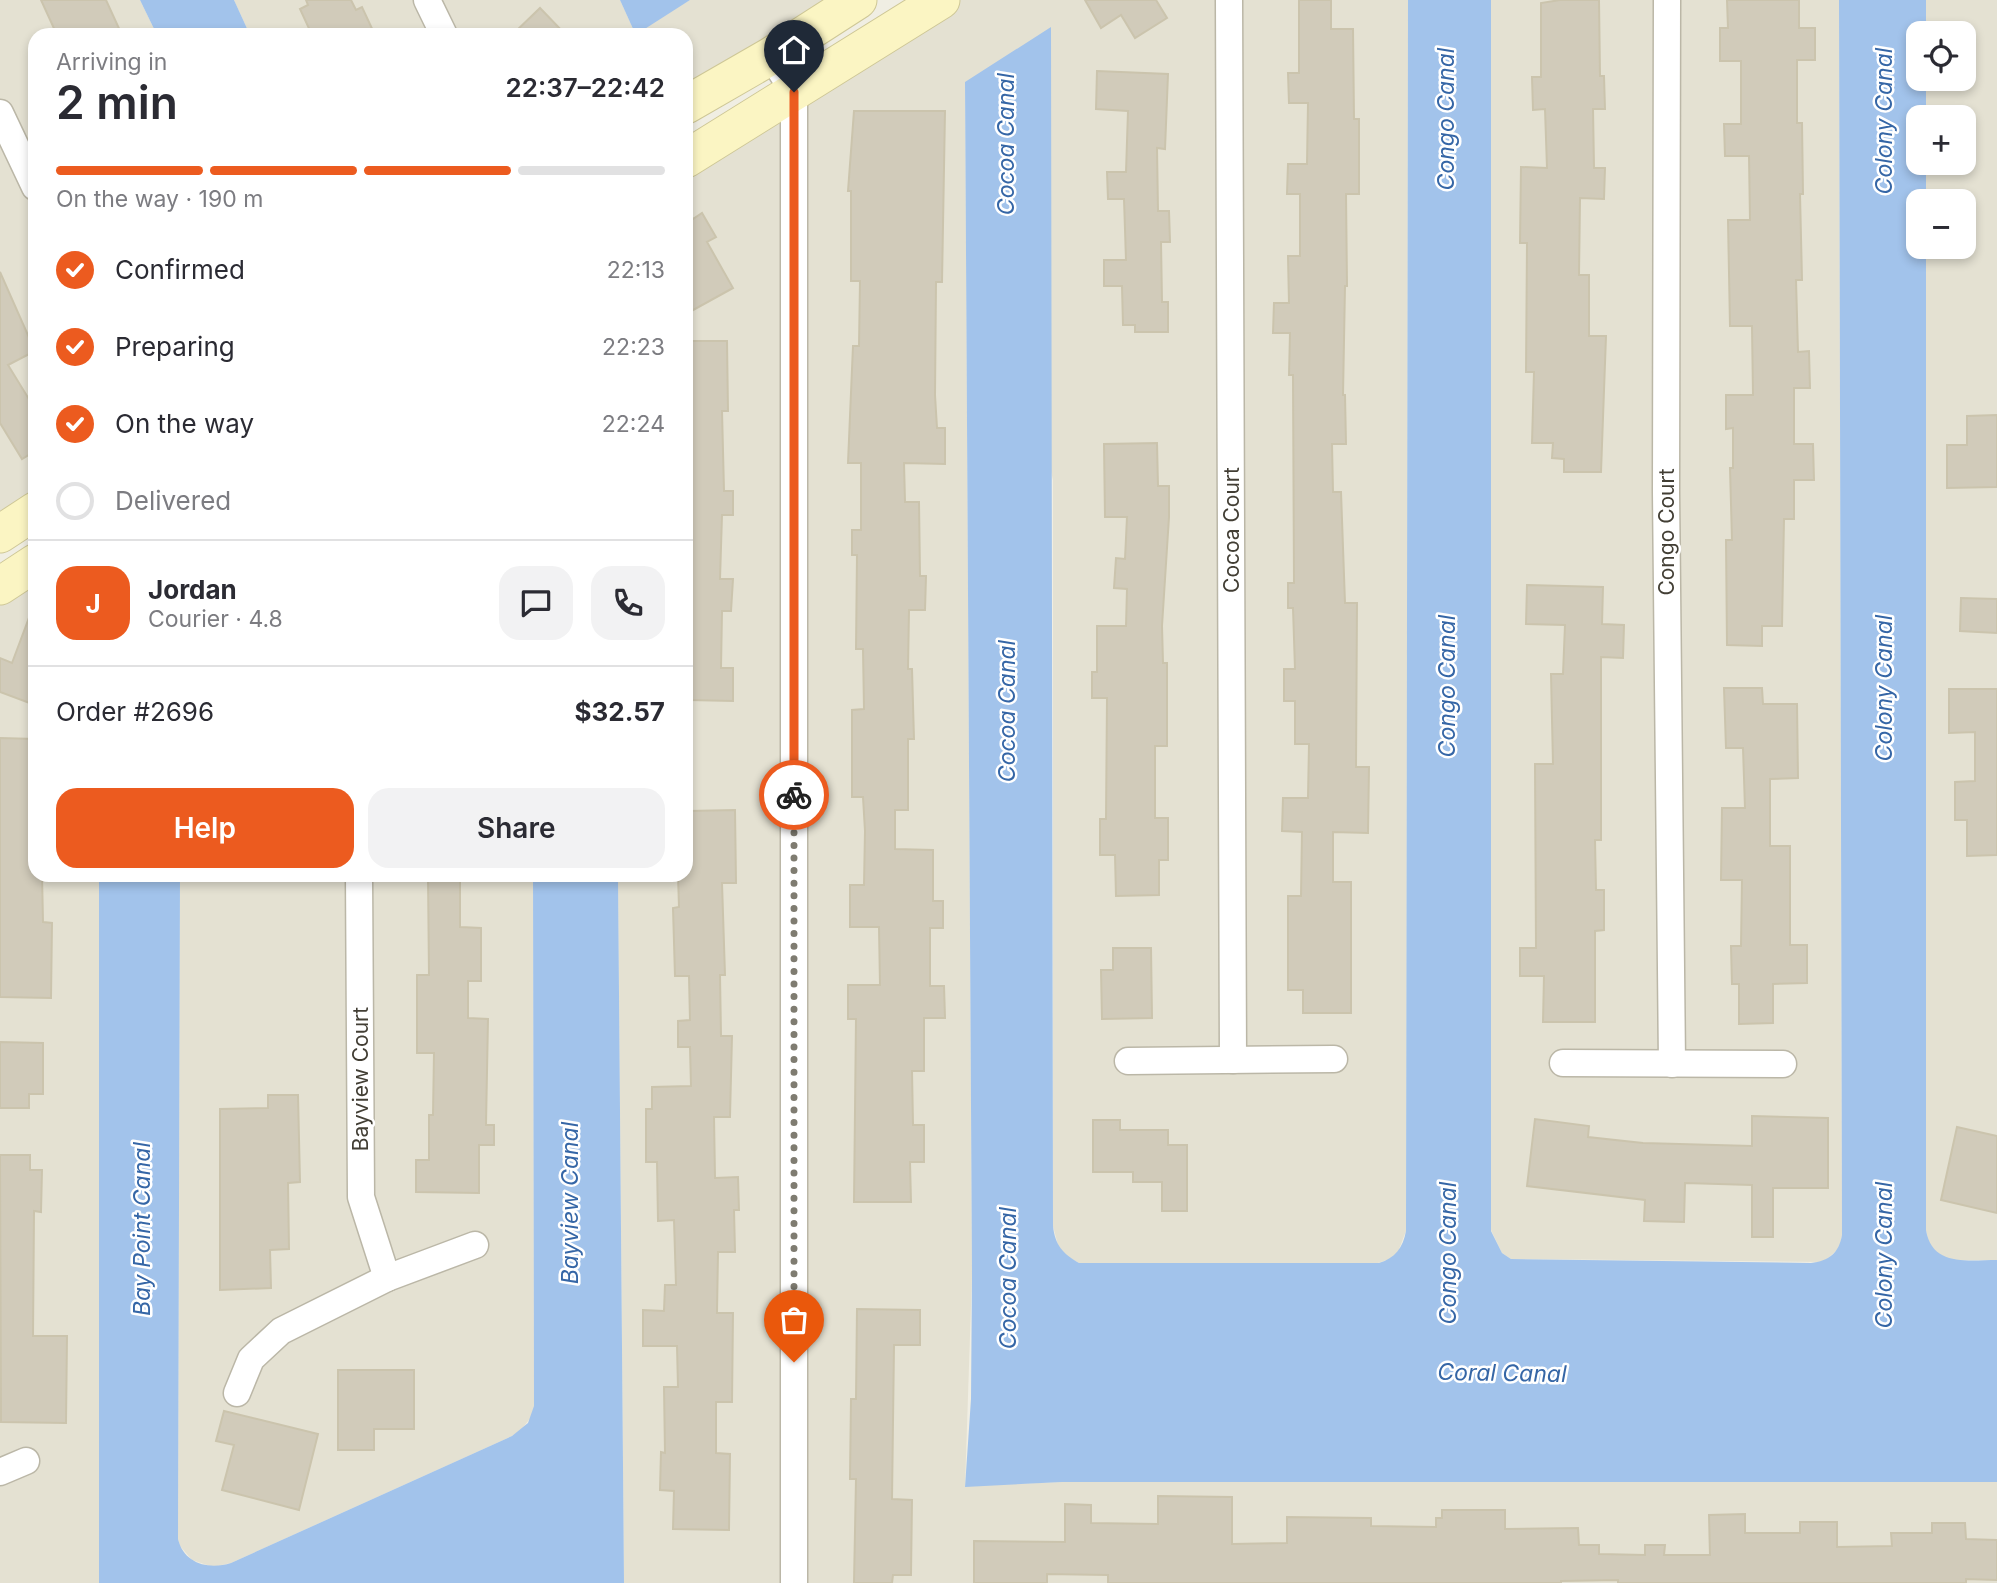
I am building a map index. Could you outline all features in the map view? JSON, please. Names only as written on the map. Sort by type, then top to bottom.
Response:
[{"type":"street","points":[[427,0],[441,28]]},
{"type":"street","points":[[693,100],[858,0]]},
{"type":"street","name":"Cocoa Court","points":[[1229,0],[1233,1060]]},
{"type":"street","name":"Congo Court","points":[[1667,0],[1666,506],[1672,1064]]},
{"type":"street","points":[[693,155],[794,92],[924,5]]},
{"type":"street","points":[[771,55],[794,92],[794,1583]]},
{"type":"street","points":[[0,113],[28,172]]},
{"type":"street","points":[[0,534],[28,516]]},
{"type":"street","points":[[0,586],[28,568]]},
{"type":"street","name":"Bayview Court","points":[[359,882],[361,1197],[387,1278]]},
{"type":"street","points":[[1128,1061],[1334,1059]]},
{"type":"street","points":[[1563,1063],[1783,1064]]},
{"type":"street","points":[[237,1393],[245,1368],[269,1339],[387,1278],[474,1245]]},
{"type":"street","points":[[0,1472],[26,1461]]},
{"type":"shaded area","points":[[0,0],[140,0],[154,28],[28,28],[28,501],[0,519]]},
{"type":"shaded area","points":[[234,0],[620,0],[633,28],[247,28]]},
{"type":"shaded area","points":[[690,0],[832,0],[693,87],[693,28],[639,28]]},
{"type":"shaded area","points":[[956,0],[1408,0],[1406,1231],[1398,1252],[1390,1259],[1378,1263],[1079,1263],[1065,1255],[1058,1245],[1053,1226],[1053,480],[965,82],[972,1276],[965,1486],[1062,1482],[1997,1482],[1997,1583],[624,1583],[618,882],[693,882],[693,165]]},
{"type":"shaded area","points":[[1491,0],[1839,0],[1842,1235],[1840,1247],[1824,1262],[1511,1259],[1502,1253],[1491,1230]]},
{"type":"shaded area","points":[[1926,0],[1997,0],[1997,1260],[1949,1260],[1939,1256],[1929,1244],[1926,1230],[1926,259],[1976,259],[1976,189],[1926,189],[1926,175],[1976,175],[1976,105],[1926,105],[1926,91],[1976,91],[1976,21],[1926,21]]},
{"type":"shaded area","points":[[28,581],[28,882],[99,882],[99,1583],[0,1583],[0,599]]},
{"type":"shaded area","points":[[180,882],[533,882],[532,1416],[521,1430],[512,1436],[231,1563],[213,1567],[192,1560],[180,1546]]},
{"type":"water","points":[[140,0],[234,0],[247,28],[154,28]]},
{"type":"water","points":[[620,0],[690,0],[646,28],[633,28]]},
{"type":"water","points":[[1408,0],[1491,0],[1491,1231],[1502,1253],[1511,1259],[1811,1263],[1832,1255],[1842,1235],[1839,0],[1926,0],[1926,21],[1906,21],[1906,91],[1926,91],[1926,105],[1906,105],[1906,175],[1926,175],[1926,189],[1906,189],[1906,259],[1926,259],[1926,1230],[1930,1242],[1943,1256],[1963,1260],[1997,1260],[1997,1482],[1062,1482],[965,1487],[971,1399],[972,1276],[965,82],[1051,27],[1053,1226],[1056,1239],[1064,1252],[1079,1263],[1379,1263],[1397,1252],[1406,1231]]},
{"type":"water","points":[[99,882],[180,882],[178,1539],[181,1547],[192,1559],[214,1566],[231,1563],[512,1436],[528,1423],[534,1406],[533,882],[618,882],[624,1583],[99,1583]]},
{"type":"building","points":[[41,0],[106,0],[119,28],[54,28]]},
{"type":"building","points":[[306,0],[351,0],[356,10],[362,7],[372,28],[309,28],[300,9],[308,5]]},
{"type":"building","points":[[1085,0],[1156,0],[1167,18],[1135,38],[1121,15],[1101,28]]},
{"type":"building","points":[[1299,0],[1331,0],[1331,29],[1353,29],[1354,119],[1359,119],[1359,194],[1346,194],[1347,286],[1343,395],[1346,444],[1332,444],[1333,492],[1341,492],[1345,603],[1357,603],[1356,767],[1369,767],[1368,833],[1333,832],[1333,882],[1351,882],[1351,1013],[1303,1013],[1303,990],[1288,990],[1288,896],[1301,896],[1302,832],[1282,831],[1283,798],[1308,798],[1309,744],[1295,744],[1295,701],[1284,701],[1284,669],[1295,669],[1293,608],[1288,608],[1288,583],[1294,583],[1293,375],[1289,375],[1290,333],[1273,333],[1274,303],[1289,303],[1288,256],[1300,256],[1300,194],[1287,194],[1288,164],[1307,164],[1308,103],[1289,103],[1288,73],[1299,73]]},
{"type":"building","points":[[1599,0],[1600,76],[1604,76],[1605,109],[1593,109],[1594,168],[1605,168],[1604,199],[1580,198],[1579,275],[1589,275],[1589,336],[1606,336],[1601,472],[1564,472],[1564,459],[1552,458],[1553,443],[1532,443],[1534,372],[1526,372],[1527,243],[1520,243],[1521,167],[1547,168],[1545,109],[1533,110],[1532,77],[1541,77],[1541,3]]},
{"type":"building","points":[[1727,0],[1799,0],[1799,28],[1815,28],[1815,60],[1797,60],[1797,123],[1802,123],[1803,194],[1800,194],[1802,280],[1796,280],[1798,352],[1809,351],[1810,388],[1794,388],[1794,444],[1813,444],[1814,480],[1794,480],[1794,519],[1784,519],[1782,626],[1762,626],[1762,646],[1727,645],[1726,540],[1732,540],[1730,468],[1733,468],[1733,428],[1726,429],[1726,395],[1753,395],[1752,326],[1730,326],[1728,220],[1750,220],[1749,156],[1725,156],[1724,124],[1741,124],[1741,61],[1720,61],[1720,28],[1728,28]]},
{"type":"building","points":[[540,8],[559,28],[519,28]]},
{"type":"building","points":[[1097,71],[1168,74],[1165,149],[1157,148],[1158,211],[1169,211],[1170,242],[1161,242],[1162,302],[1168,302],[1168,332],[1135,332],[1135,325],[1123,325],[1122,286],[1104,286],[1104,260],[1126,260],[1124,199],[1108,199],[1107,172],[1126,172],[1128,111],[1096,109]]},
{"type":"building","points":[[854,111],[945,111],[942,282],[936,282],[935,395],[937,428],[945,428],[945,464],[904,463],[905,502],[919,502],[920,576],[926,576],[925,610],[909,610],[908,669],[912,669],[914,739],[908,739],[908,810],[895,810],[895,849],[933,850],[933,901],[943,901],[943,928],[930,928],[930,986],[944,986],[945,1018],[924,1018],[924,1071],[912,1071],[913,1125],[924,1125],[924,1162],[910,1162],[911,1202],[854,1202],[856,1019],[848,1019],[848,985],[880,985],[879,927],[850,927],[850,885],[864,885],[865,831],[863,797],[852,797],[852,710],[864,709],[863,649],[856,649],[857,555],[852,555],[852,530],[861,530],[861,463],[848,463],[853,346],[859,346],[860,281],[851,281],[851,191],[848,191]]},
{"type":"building","points":[[702,213],[716,237],[707,242],[733,288],[693,310],[693,219]]},
{"type":"building","points":[[0,272],[28,335],[28,355],[8,365],[28,398],[28,455],[22,459],[0,423]]},
{"type":"building","points":[[693,341],[727,341],[728,411],[722,411],[724,491],[733,491],[733,515],[722,515],[720,579],[733,579],[731,611],[722,611],[721,668],[733,668],[733,701],[693,700]]},
{"type":"building","points":[[1997,415],[1997,487],[1947,488],[1947,445],[1967,445],[1967,416]]},
{"type":"building","points":[[1157,443],[1158,486],[1169,486],[1169,517],[1162,626],[1163,663],[1167,663],[1167,746],[1155,746],[1155,818],[1168,818],[1168,860],[1159,860],[1159,895],[1116,896],[1115,855],[1100,855],[1100,819],[1106,819],[1107,698],[1092,698],[1092,672],[1097,672],[1097,626],[1126,626],[1127,589],[1114,588],[1116,558],[1125,559],[1127,517],[1105,517],[1104,444]]},
{"type":"building","points":[[1527,585],[1603,587],[1602,624],[1624,625],[1623,658],[1601,657],[1601,840],[1595,840],[1596,890],[1604,890],[1604,930],[1595,931],[1595,1022],[1543,1022],[1544,976],[1520,976],[1520,948],[1536,948],[1535,764],[1553,764],[1551,674],[1563,674],[1565,625],[1526,624]]},
{"type":"building","points":[[1961,598],[1997,599],[1997,633],[1960,631]]},
{"type":"building","points":[[28,620],[28,702],[0,692],[0,658],[12,663]]},
{"type":"building","points":[[1724,688],[1762,688],[1763,704],[1797,704],[1798,778],[1770,779],[1770,846],[1790,846],[1790,945],[1807,945],[1807,983],[1773,984],[1773,1023],[1739,1024],[1739,984],[1732,984],[1731,946],[1741,946],[1742,880],[1721,880],[1722,808],[1745,808],[1743,748],[1726,748]]},
{"type":"building","points":[[1949,689],[1997,689],[1997,855],[1967,856],[1967,820],[1955,820],[1955,782],[1975,781],[1975,732],[1949,733]]},
{"type":"building","points":[[0,738],[28,739],[28,882],[42,882],[43,922],[52,923],[51,998],[0,997]]},
{"type":"building","points":[[735,810],[736,883],[722,883],[725,975],[720,975],[721,1036],[732,1036],[730,1117],[714,1117],[715,1178],[738,1177],[739,1210],[734,1210],[735,1252],[718,1252],[717,1313],[733,1313],[732,1402],[716,1402],[716,1453],[730,1454],[729,1530],[673,1529],[674,1491],[660,1490],[661,1452],[665,1453],[664,1387],[678,1387],[677,1346],[643,1346],[643,1310],[664,1311],[665,1285],[676,1285],[674,1220],[658,1221],[657,1162],[646,1162],[646,1109],[652,1109],[652,1087],[691,1086],[690,1047],[678,1047],[678,1021],[690,1020],[689,976],[675,976],[673,908],[679,907],[678,882],[693,882],[693,811]]},
{"type":"building","points":[[428,882],[460,882],[460,927],[481,928],[481,981],[468,981],[468,1018],[488,1019],[486,1125],[494,1125],[494,1145],[479,1145],[479,1193],[416,1192],[416,1160],[429,1160],[429,1115],[433,1115],[434,1053],[417,1053],[417,975],[429,975]]},
{"type":"building","points":[[1113,948],[1151,948],[1152,1018],[1102,1019],[1101,970],[1113,970]]},
{"type":"building","points":[[0,1042],[43,1043],[43,1094],[29,1094],[29,1108],[0,1108]]},
{"type":"building","points":[[268,1095],[298,1095],[300,1182],[288,1183],[289,1249],[270,1250],[271,1288],[220,1290],[220,1109],[268,1108]]},
{"type":"building","points":[[1752,1116],[1828,1118],[1828,1188],[1773,1188],[1773,1237],[1752,1237],[1752,1185],[1685,1183],[1684,1222],[1644,1221],[1645,1200],[1527,1186],[1535,1119],[1589,1126],[1588,1137],[1643,1143],[1752,1146]]},
{"type":"building","points":[[1093,1120],[1120,1120],[1120,1130],[1168,1130],[1168,1145],[1187,1145],[1187,1211],[1162,1211],[1162,1182],[1133,1182],[1133,1172],[1093,1172]]},
{"type":"building","points":[[1957,1127],[1997,1136],[1997,1213],[1941,1200]]},
{"type":"building","points":[[0,1155],[30,1155],[30,1170],[42,1170],[41,1212],[34,1211],[33,1336],[67,1336],[66,1423],[1,1422]]},
{"type":"building","points":[[857,1309],[920,1310],[920,1345],[894,1345],[892,1499],[912,1500],[911,1575],[893,1575],[892,1583],[854,1583],[856,1479],[850,1479],[851,1399],[856,1399]]},
{"type":"building","points":[[338,1370],[414,1370],[414,1429],[374,1429],[374,1450],[338,1450]]},
{"type":"building","points":[[224,1411],[318,1434],[299,1510],[222,1490],[234,1445],[216,1441]]},
{"type":"building","points":[[1158,1496],[1232,1497],[1232,1544],[1287,1543],[1287,1517],[1371,1518],[1371,1526],[1436,1527],[1436,1518],[1442,1518],[1442,1510],[1505,1510],[1505,1529],[1578,1528],[1579,1545],[1599,1545],[1599,1554],[1645,1555],[1645,1545],[1665,1545],[1664,1555],[1710,1555],[1709,1515],[1745,1514],[1745,1533],[1800,1533],[1800,1522],[1837,1522],[1837,1547],[1892,1546],[1891,1533],[1932,1533],[1932,1523],[1965,1523],[1966,1539],[1997,1540],[1997,1580],[1966,1579],[1966,1583],[1618,1583],[1618,1580],[1561,1583],[1108,1583],[1108,1575],[1047,1574],[1047,1583],[974,1583],[974,1541],[1065,1542],[1065,1504],[1091,1505],[1091,1523],[1158,1524]]},
{"type":"way so far","points":[[794,795],[794,1362]]},
{"type":"route","points":[[794,92],[794,795]]},
{"type":"water label","name":"Congo Canal","points":[[1446,119]]},
{"type":"water label","name":"Colony Canal","points":[[1884,121]]},
{"type":"water label","name":"Cocoa Canal","points":[[1006,144]]},
{"type":"water label","name":"Congo Canal","points":[[1447,686]]},
{"type":"water label","name":"Colony Canal","points":[[1884,688]]},
{"type":"water label","name":"Cocoa Canal","points":[[1007,711]]},
{"type":"water label","name":"Bayview Canal","points":[[570,1203]]},
{"type":"water label","name":"Bay Point Canal","points":[[142,1229]]},
{"type":"water label","name":"Congo Canal","points":[[1448,1253]]},
{"type":"water label","name":"Colony Canal","points":[[1884,1255]]},
{"type":"water label","name":"Cocoa Canal","points":[[1008,1278]]},
{"type":"water label","name":"Coral Canal","points":[[1502,1373]]}]
